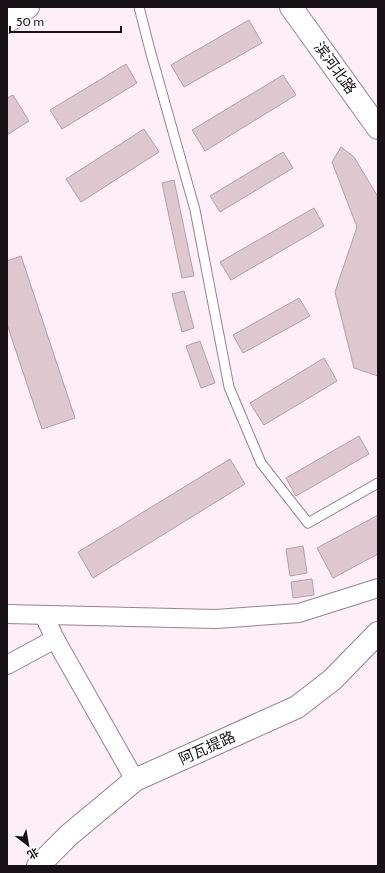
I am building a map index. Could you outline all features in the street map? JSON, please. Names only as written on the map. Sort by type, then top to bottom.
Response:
[{"type":"street","points":[[7,22],[28,7]]},
{"type":"street","name":"滨河北路","points":[[291,7],[378,128]]},
{"type":"street","points":[[7,614],[216,618],[299,613],[378,588]]},
{"type":"street","points":[[44,615],[55,639],[134,780]]},
{"type":"street","name":"阿瓦提路","points":[[38,866],[69,835],[134,780],[297,707],[332,680],[378,633]]},
{"type":"street","points":[[7,665],[55,639]]},
{"type":"lane","points":[[139,7],[195,210],[229,387],[261,463],[308,523],[378,483]]},
{"type":"building","points":[[249,20],[262,43],[184,87],[171,65]]},
{"type":"building","points":[[126,64],[137,83],[62,129],[50,110]]},
{"type":"building","points":[[283,75],[296,95],[205,151],[192,130]]},
{"type":"building","points":[[13,95],[29,121],[7,135],[7,98]]},
{"type":"building","points":[[144,129],[159,152],[81,202],[66,179]]},
{"type":"building","points":[[341,147],[354,157],[378,197],[378,376],[354,368],[335,292],[357,227],[332,162]]},
{"type":"building","points":[[283,152],[293,168],[220,212],[210,196]]},
{"type":"building","points":[[174,180],[194,276],[182,278],[162,183]]},
{"type":"building","points":[[314,208],[324,226],[231,280],[220,262]]},
{"type":"building","points":[[21,256],[75,418],[42,429],[7,324],[7,261]]},
{"type":"building","points":[[184,291],[194,328],[182,332],[172,294]]},
{"type":"building","points":[[299,298],[310,316],[243,353],[233,335]]},
{"type":"building","points":[[200,341],[215,383],[201,388],[186,346]]},
{"type":"building","points":[[324,358],[337,381],[264,425],[250,403]]},
{"type":"building","points":[[359,436],[369,454],[296,496],[286,478]]},
{"type":"building","points":[[230,459],[245,484],[93,578],[78,552]]},
{"type":"building","points":[[378,515],[378,554],[333,578],[317,548]]},
{"type":"building","points":[[303,546],[307,573],[290,576],[286,549]]},
{"type":"building","points":[[312,579],[314,595],[293,598],[291,582]]}]
